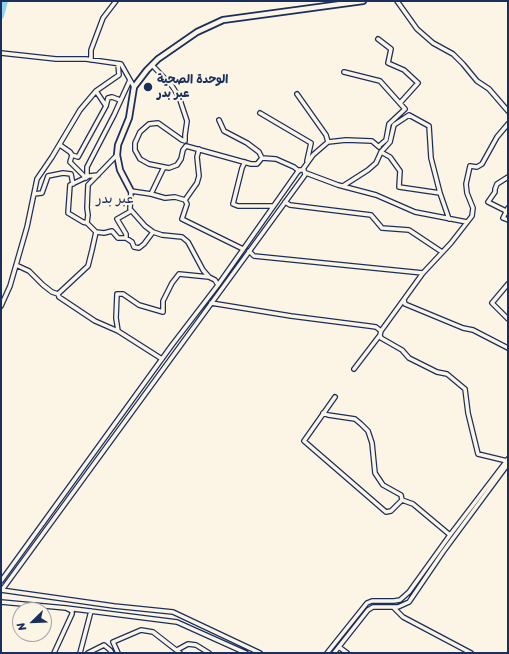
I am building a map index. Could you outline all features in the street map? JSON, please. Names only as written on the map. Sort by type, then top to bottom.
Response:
[{"type":"street","points":[[91,60],[91,50],[103,18],[116,1]]},
{"type":"street","points":[[209,278],[188,242],[182,237],[162,235],[153,232],[145,226],[130,209],[131,190],[120,170],[117,155],[118,145],[129,118],[134,87],[158,58],[197,32],[223,20],[363,1]]},
{"type":"street","points":[[397,1],[417,29],[433,43],[453,54],[464,64],[477,81],[489,89],[508,111]]},
{"type":"street","points":[[378,39],[391,49],[388,63],[404,70],[418,83],[400,103]]},
{"type":"street","points":[[1,53],[56,59],[91,60],[121,64],[134,87]]},
{"type":"street","points":[[1,306],[10,286],[29,221],[37,179],[60,145],[74,119],[96,91],[119,75],[118,64]]},
{"type":"street","points":[[152,65],[172,86],[184,108],[187,121],[185,135],[186,141],[158,123],[149,124],[140,132],[135,143],[135,150],[140,159],[149,164],[169,168],[177,165],[186,146],[251,164],[257,164],[262,158]]},
{"type":"street","points":[[344,72],[380,81],[405,109],[389,124],[386,140],[379,146]]},
{"type":"street","points":[[86,178],[87,168],[114,116],[130,80]]},
{"type":"street","points":[[96,91],[106,106]]},
{"type":"street","points":[[297,94],[326,135],[328,142]]},
{"type":"street","points":[[72,156],[78,156],[106,106],[108,98],[110,97],[120,100]]},
{"type":"street","points":[[260,113],[311,143],[307,164]]},
{"type":"street","points":[[343,186],[376,163],[381,152],[390,142],[394,125],[409,115],[430,126],[432,158],[440,193],[449,219]]},
{"type":"street","points":[[218,120],[224,131],[247,143],[259,152],[262,158]]},
{"type":"street","points":[[354,369],[423,273],[472,216],[473,208],[467,193],[466,184],[470,166],[477,167],[482,164],[497,137],[508,124]]},
{"type":"street","points":[[1,581],[162,359],[218,286],[273,206],[307,164],[313,154],[328,142],[346,140],[372,141],[379,146],[381,152],[390,157],[400,171],[399,187],[440,193]]},
{"type":"street","points":[[60,145],[70,152],[72,156]]},
{"type":"street","points":[[185,200],[197,183],[197,158],[199,149]]},
{"type":"street","points":[[87,223],[88,185],[117,155]]},
{"type":"street","points":[[72,156],[70,162],[86,178]]},
{"type":"street","points":[[262,158],[276,159],[306,173],[343,186],[376,195],[415,212],[467,222]]},
{"type":"street","points":[[245,162],[242,168],[233,204],[238,206],[273,206]]},
{"type":"street","points":[[151,194],[164,167]]},
{"type":"street","points":[[34,194],[42,193],[48,176],[63,173],[71,174],[73,184]]},
{"type":"street","points":[[260,653],[173,612],[114,606],[1,590],[306,173]]},
{"type":"street","points":[[98,175],[86,178],[70,186],[70,202],[68,212],[82,222],[87,223],[96,232],[104,233],[112,231],[118,238],[126,238],[132,242],[134,247],[139,248],[153,232]]},
{"type":"street","points":[[508,177],[497,184],[495,192],[488,202],[507,210],[503,218],[508,220]]},
{"type":"street","points":[[131,190],[165,198],[175,197],[185,200]]},
{"type":"street","points":[[185,200],[187,204],[182,219],[243,249]]},
{"type":"street","points":[[285,202],[290,205],[371,215],[382,228],[409,230],[442,252]]},
{"type":"street","points":[[126,238],[126,234],[117,219],[132,211]]},
{"type":"street","points":[[58,294],[88,266],[96,232]]},
{"type":"street","points":[[249,251],[254,256],[423,273]]},
{"type":"street","points":[[16,265],[28,271],[48,289],[58,294],[58,297],[95,321],[118,331],[162,359]]},
{"type":"street","points":[[118,331],[116,318],[117,294],[123,294],[139,305],[163,312],[163,301],[179,274],[209,278],[215,280],[218,286]]},
{"type":"street","points":[[508,284],[492,303],[508,319]]},
{"type":"street","points":[[404,300],[405,304],[463,328],[473,330],[508,348]]},
{"type":"street","points":[[211,303],[376,327],[381,333],[382,338],[402,350],[409,358],[437,372],[447,374],[465,389],[468,413],[478,454],[508,461]]},
{"type":"street","points":[[335,397],[304,441],[386,512],[391,511],[402,500]]},
{"type":"street","points":[[323,413],[328,416],[355,419],[361,424],[368,431],[372,443],[375,473],[382,485],[402,496],[402,500],[412,504],[450,535]]},
{"type":"street","points":[[327,653],[367,603],[372,601],[400,600],[409,592],[450,535],[508,461]]},
{"type":"street","points":[[334,653],[368,610],[373,607],[380,606],[394,608],[409,602],[508,461]]},
{"type":"street","points":[[1,602],[91,610],[177,622],[246,653]]},
{"type":"street","points":[[54,653],[72,614],[72,612],[66,608]]},
{"type":"street","points":[[394,608],[403,617],[470,653]]},
{"type":"street","points":[[80,653],[91,610]]},
{"type":"street","points":[[118,653],[113,642],[141,630],[153,632],[179,652],[188,644],[196,645],[209,653]]},
{"type":"street","points":[[88,653],[104,645],[112,653]]},
{"type":"street","points":[[339,647],[347,653]]},
{"type":"waterway","points":[[1,16],[5,1]]},
{"type":"place","name":"الوحدة الصحية عبر بدر","points":[[148,87]]},
{"type":"district","name":"عبر بدر","points":[[115,199]]}]
